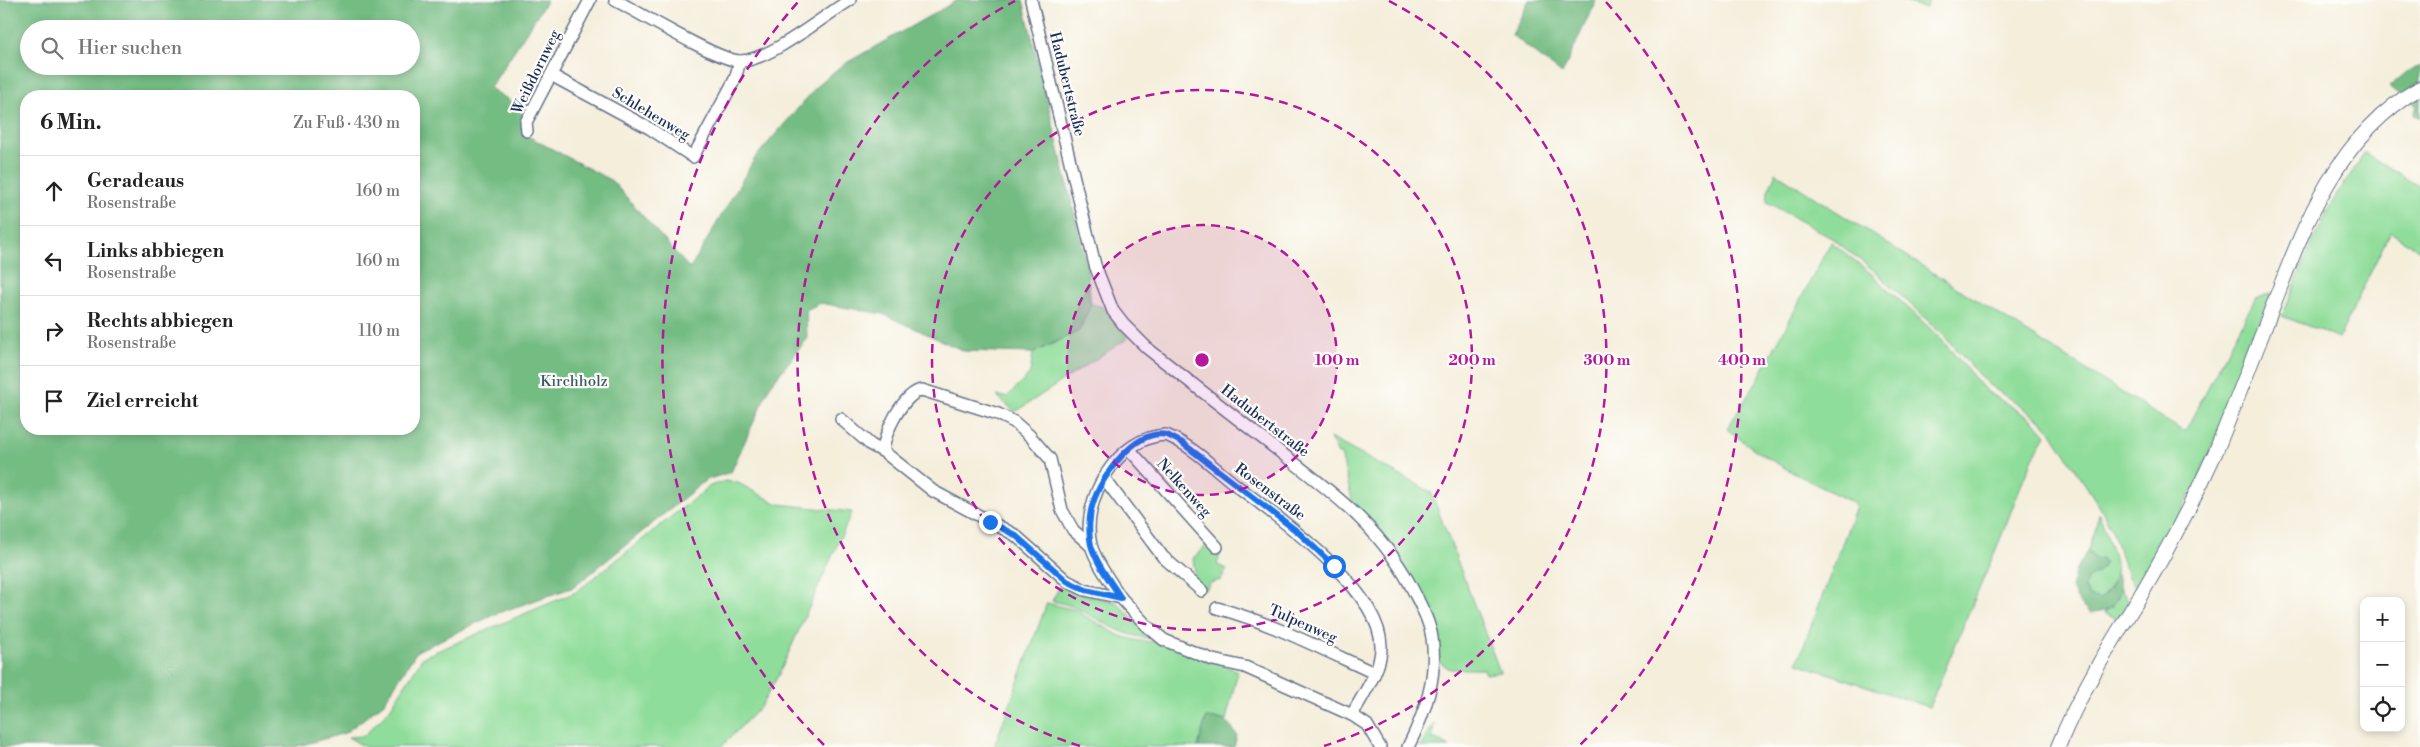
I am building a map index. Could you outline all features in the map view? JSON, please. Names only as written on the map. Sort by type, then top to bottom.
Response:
[{"type":"main road","points":[[2058,747],[2083,691],[2176,534],[2201,485],[2220,442],[2298,240],[2324,190],[2346,155],[2364,133],[2393,105],[2420,88]]},
{"type":"street","name":"Weißdornweg","points":[[527,131],[526,122],[590,0]]},
{"type":"street","points":[[615,0],[718,54],[740,61],[760,56],[850,0]]},
{"type":"street","name":"Hadubertstraße","points":[[1031,0],[1095,265],[1113,311],[1128,330],[1147,348],[1350,507],[1390,551],[1408,579],[1428,623],[1432,638],[1434,670],[1423,714],[1408,747]]},
{"type":"street","name":"Schlehenweg","points":[[551,75],[649,128],[693,157],[735,79],[740,61]]},
{"type":"street","name":"Rosenstraße","points":[[884,452],[883,441],[886,432],[908,396],[915,391],[922,390],[1007,417],[1043,449],[1050,459],[1062,510],[1073,530],[1091,546],[1121,598],[1152,630],[1170,643],[1213,660],[1245,667],[1352,715],[1368,725],[1380,747]]},
{"type":"street","points":[[841,419],[871,445],[884,452],[933,491],[1015,535],[1067,581],[1086,590],[1121,598]]},
{"type":"street","name":"Rosenstraße","points":[[1091,546],[1089,521],[1092,504],[1104,478],[1129,449],[1140,440],[1157,435],[1172,438],[1298,532],[1353,588],[1368,610],[1377,627],[1381,645],[1381,658],[1352,715]]},
{"type":"street","name":"Nelkenweg","points":[[1129,449],[1217,547]]},
{"type":"street","points":[[1104,478],[1163,557],[1202,591]]},
{"type":"street","name":"Tulpenweg","points":[[1217,608],[1250,617],[1282,630],[1374,673]]},
{"type":"green space","name":"Kirchholz","points":[[0,0],[547,0],[490,88],[520,107],[524,134],[612,181],[690,269],[755,158],[819,84],[841,66],[958,0],[1023,0],[1087,266],[1091,304],[1079,331],[1033,353],[964,351],[883,314],[820,303],[806,310],[807,339],[770,386],[731,472],[706,480],[574,587],[498,613],[417,651],[383,704],[345,733],[295,747],[0,747]]},
{"type":"green space","points":[[1529,0],[1596,0],[1562,74],[1512,35]]},
{"type":"green space","points":[[1898,0],[1930,0],[1926,8]]},
{"type":"green space","points":[[2420,66],[2420,118],[2414,114],[2417,105],[2389,87],[2408,71]]},
{"type":"green space","points":[[2365,153],[2420,187],[2420,250],[2390,232],[2339,338],[2282,316],[2309,250],[2334,199]]},
{"type":"green space","points":[[1776,173],[2185,431],[2255,299],[2272,293],[2197,484],[2137,588],[2128,577],[2113,533],[2103,512],[2052,433],[2042,421],[1986,383],[1944,336],[1877,273],[1833,239],[1767,202],[1768,191]]},
{"type":"green space","points":[[1831,242],[1873,275],[1941,339],[1986,391],[2033,420],[2046,435],[2026,474],[1929,707],[1797,663],[1856,507],[1850,501],[1771,460],[1727,429],[1758,379]]},
{"type":"green space","points":[[1091,304],[1103,307],[1128,338],[1015,412],[997,396],[1007,397],[1030,374],[1033,353],[1079,331]]},
{"type":"green space","points":[[1330,438],[1431,492],[1500,672],[1486,674],[1484,669],[1450,669],[1439,662],[1434,637],[1393,549],[1353,504],[1341,454],[1338,454]]},
{"type":"green space","points":[[725,481],[738,483],[778,504],[852,512],[779,674],[761,706],[721,747],[365,747],[348,737],[364,736],[390,709],[423,657],[576,592],[710,486]]},
{"type":"green space","points":[[2099,513],[2113,553],[2116,569],[2116,574],[2111,584],[2100,600],[2089,596],[2085,587],[2086,579],[2099,571],[2100,560],[2096,559],[2088,550]]},
{"type":"green space","points":[[1210,542],[1220,554],[1217,565],[1227,569],[1221,580],[1210,583],[1206,590],[1190,580],[1195,573],[1193,558]]},
{"type":"green space","points":[[2088,550],[2096,559],[2102,558],[2105,563],[2099,571],[2087,579],[2085,587],[2089,596],[2100,599],[2109,590],[2116,573],[2121,589],[2116,600],[2107,610],[2090,613],[2081,606],[2071,588],[2076,570]]},
{"type":"green space","points":[[1061,584],[1084,595],[1116,602],[1149,633],[1146,638],[1132,635],[1120,631],[1076,608],[1052,601]]},
{"type":"green space","points":[[2121,589],[2129,601],[2118,619],[2104,612],[2113,607]]},
{"type":"green space","points":[[1047,603],[1075,610],[1120,636],[1139,641],[1164,642],[1238,671],[1226,720],[1206,718],[1198,747],[994,747]]},
{"type":"green space","points":[[1206,718],[1226,720],[1237,735],[1234,747],[1198,747]]},
{"type":"green space","points":[[1434,724],[1432,737],[1450,747],[1420,747]]},
{"type":"route","points":[[990,522],[1026,543],[1056,574],[1067,581],[1086,590],[1121,598],[1091,546],[1089,521],[1092,504],[1104,478],[1129,449],[1140,440],[1157,435],[1166,435],[1181,442],[1298,532],[1334,566]]}]
